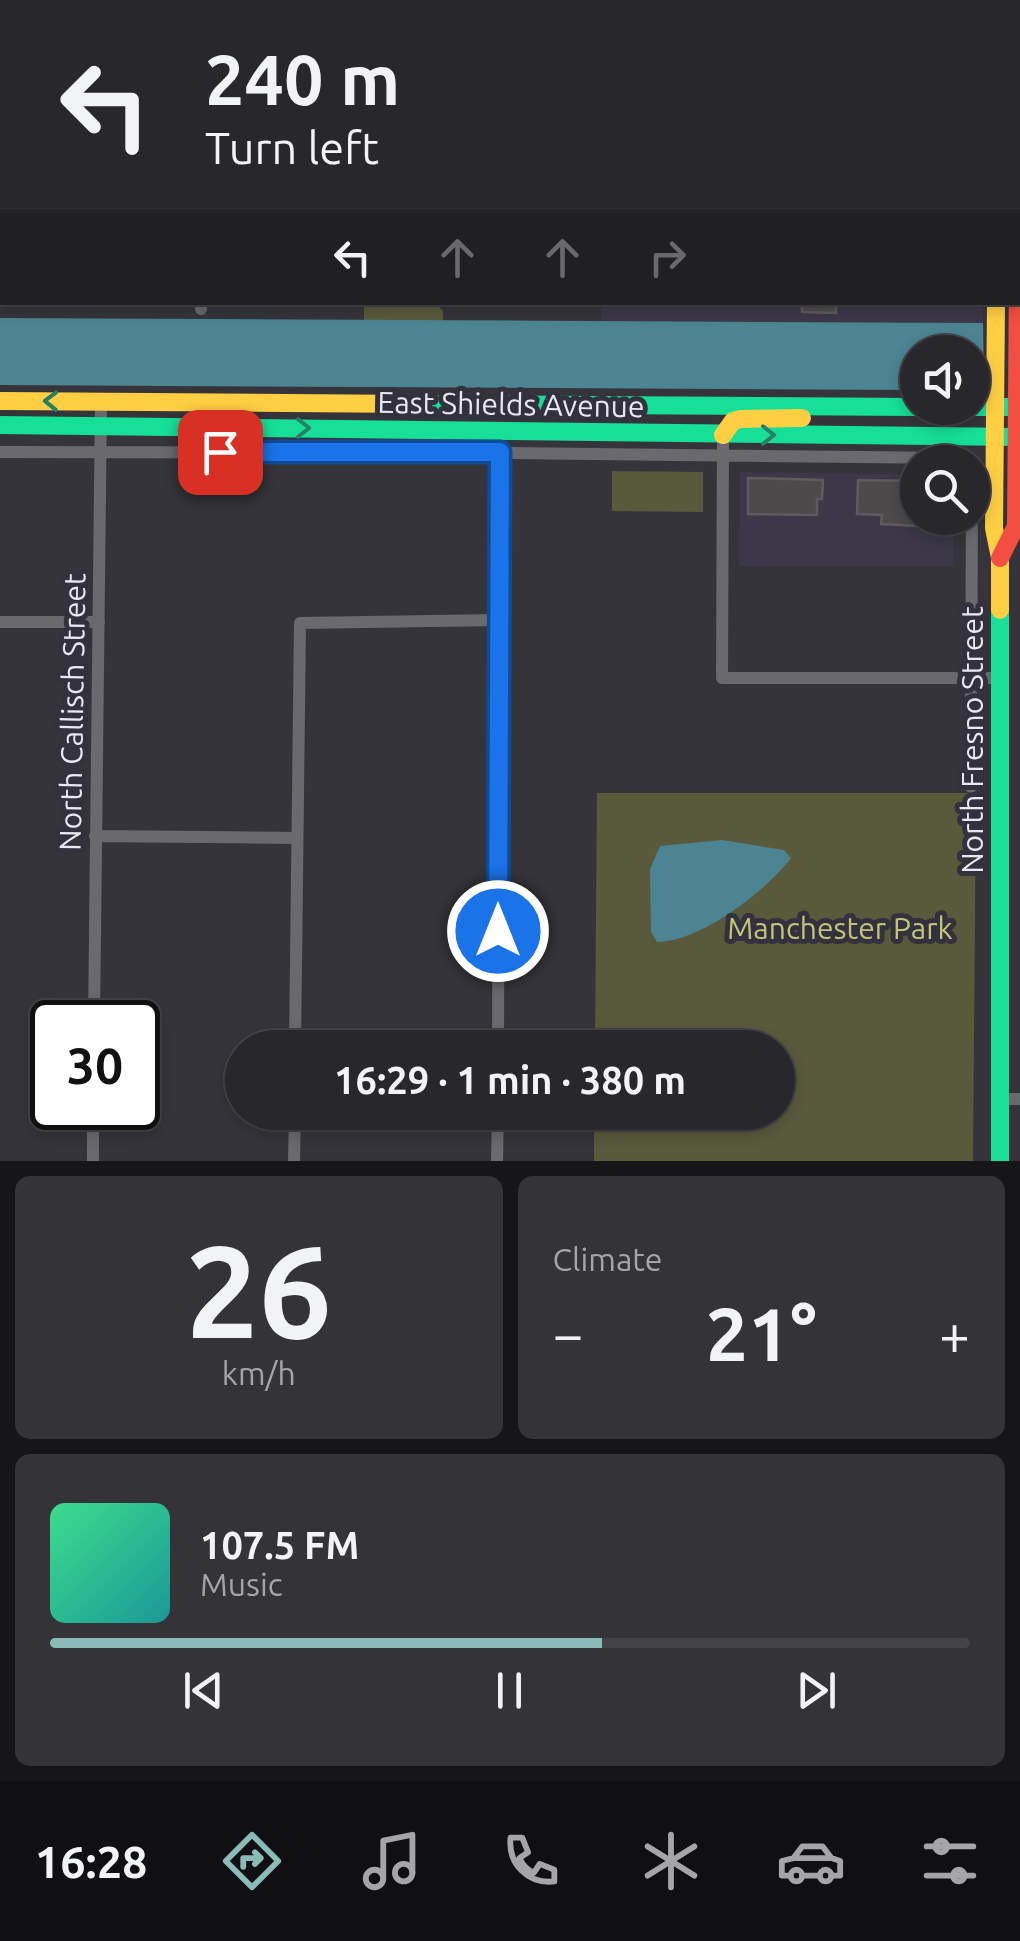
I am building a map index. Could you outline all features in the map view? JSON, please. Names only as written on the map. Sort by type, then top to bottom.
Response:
[{"type":"main road","name":"North Fresno Street","points":[[996,305],[994,528],[1000,558],[1000,1161]]},
{"type":"main road","name":"North Fresno Street","points":[[1000,558],[1016,526],[1018,305]]},
{"type":"main road","name":"East Shields Avenue","points":[[0,401],[900,407]]},
{"type":"main road","points":[[723,435],[733,421],[741,419],[810,418],[861,407]]},
{"type":"main road","points":[[990,407],[1018,408]]},
{"type":"main road","name":"East Shields Avenue","points":[[0,426],[1018,437]]},
{"type":"street","name":"North Callisch Street","points":[[94,1000],[101,402]]},
{"type":"street","points":[[723,435],[722,678],[999,678]]},
{"type":"street","points":[[0,452],[500,452],[900,458]]},
{"type":"street","points":[[498,1030],[500,452]]},
{"type":"street","points":[[971,787],[972,535]]},
{"type":"street","points":[[295,1030],[300,623],[499,620]]},
{"type":"street","points":[[0,622],[98,622]]},
{"type":"street","points":[[95,836],[296,838]]},
{"type":"street","points":[[1000,1099],[1020,1099]]},
{"type":"street","points":[[93,1130],[93,1161]]},
{"type":"street","points":[[294,1130],[294,1161]]},
{"type":"street","points":[[497,1161],[498,1130]]},
{"type":"shaded area","points":[[601,305],[983,305],[983,323],[601,323]]},
{"type":"shaded area","points":[[740,472],[900,474],[900,535],[954,535],[953,566],[739,566]]},
{"type":"green space","points":[[364,305],[437,305],[443,311],[443,321],[364,320]]},
{"type":"green space","points":[[612,471],[703,472],[703,512],[612,511]]},
{"type":"green space","name":"Manchester Park","points":[[597,793],[976,793],[973,1161],[594,1161],[594,1130],[795,1130],[795,1030],[595,1030]]},
{"type":"water","points":[[0,318],[983,323],[983,335],[900,335],[900,390],[0,385]]},
{"type":"water","points":[[722,840],[784,850],[791,858],[766,885],[712,924],[693,934],[657,942],[651,932],[650,869],[660,846]]},
{"type":"building","points":[[802,305],[836,305],[836,313],[802,312]]},
{"type":"building","points":[[748,478],[823,480],[817,515],[748,514]]},
{"type":"building","points":[[858,480],[900,481],[900,525],[881,524],[882,515],[857,514]]},
{"type":"traffic: fast","points":[[419,404],[900,407]]},
{"type":"traffic: fast","points":[[990,407],[1007,407]]},
{"type":"traffic: fast","points":[[0,425],[1020,437]]},
{"type":"traffic: fast","points":[[1000,610],[1000,1161]]},
{"type":"traffic: slow","points":[[996,305],[994,528],[1000,558],[1000,610]]},
{"type":"traffic: slow","points":[[0,401],[419,404]]},
{"type":"traffic: slow","points":[[723,435],[733,421],[741,419],[802,418]]},
{"type":"traffic: jam","points":[[1000,558],[1016,526],[1018,305]]},
{"type":"route","points":[[220,452],[500,452],[498,931]]}]
